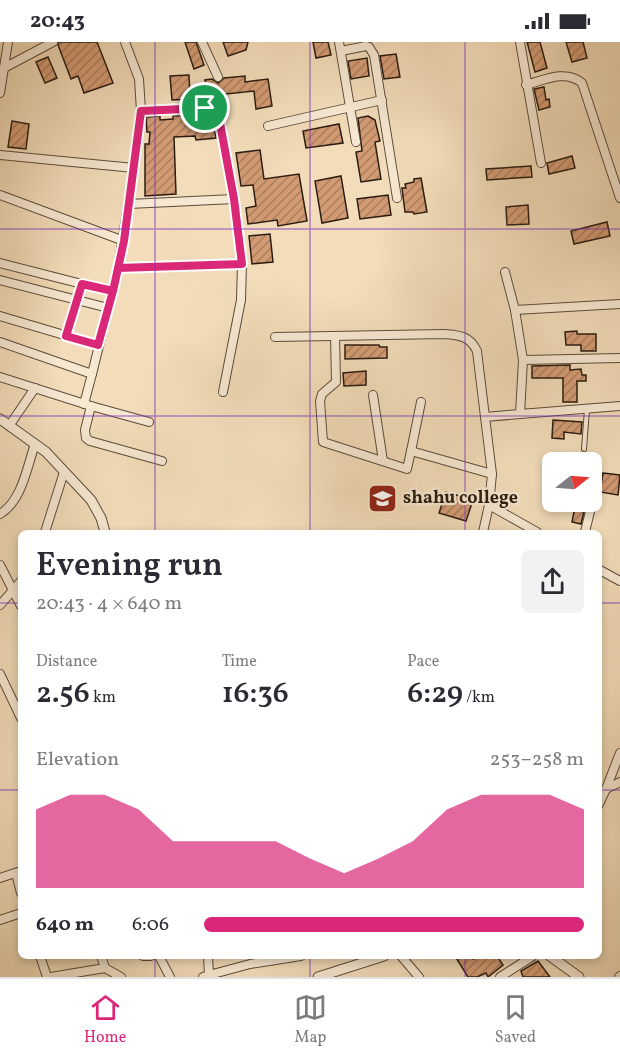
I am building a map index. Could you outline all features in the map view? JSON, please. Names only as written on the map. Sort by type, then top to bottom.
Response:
[{"type":"street","points":[[0,93],[8,42]]},
{"type":"street","points":[[4,68],[53,42]]},
{"type":"street","points":[[125,42],[139,79],[141,111],[124,241],[92,374],[85,430],[86,438],[90,441],[162,461]]},
{"type":"street","points":[[202,42],[218,77]]},
{"type":"street","points":[[520,42],[525,84],[541,163]]},
{"type":"street","points":[[356,142],[340,46],[366,46],[374,55],[397,198]]},
{"type":"street","points":[[525,84],[559,76],[576,78],[582,83],[620,198]]},
{"type":"street","points":[[268,126],[382,100]]},
{"type":"street","points":[[141,111],[205,108],[213,110],[219,118],[234,199],[242,264],[241,300],[224,392]]},
{"type":"street","points":[[0,155],[134,168]]},
{"type":"street","points":[[0,195],[124,241]]},
{"type":"street","points":[[129,204],[234,199]]},
{"type":"street","points":[[0,263],[113,291]]},
{"type":"street","points":[[118,268],[242,264]]},
{"type":"street","points":[[505,272],[515,310],[523,360],[520,414]]},
{"type":"street","points":[[0,280],[108,308]]},
{"type":"street","points":[[66,336],[82,284]]},
{"type":"street","points":[[515,310],[620,304]]},
{"type":"street","points":[[0,316],[98,345]]},
{"type":"street","points":[[275,337],[444,334],[458,335],[474,343],[477,351],[492,474],[483,530]]},
{"type":"street","points":[[335,336],[336,382],[322,394],[320,401],[323,442],[407,469],[421,402]]},
{"type":"street","points":[[0,342],[92,374]]},
{"type":"street","points":[[523,360],[620,357]]},
{"type":"street","points":[[0,377],[149,422]]},
{"type":"street","points":[[9,426],[34,388]]},
{"type":"street","points":[[373,395],[382,461]]},
{"type":"street","points":[[485,417],[620,406]]},
{"type":"street","points":[[0,419],[46,452],[91,500],[104,530]]},
{"type":"street","points":[[0,514],[12,503],[17,494],[35,444]]},
{"type":"street","points":[[411,451],[492,474]]},
{"type":"street","points":[[46,530],[64,472]]},
{"type":"street","points":[[489,505],[533,530]]},
{"type":"street","points":[[585,530],[590,512]]},
{"type":"street","points":[[0,565],[18,600]]},
{"type":"street","points":[[602,571],[620,581]]},
{"type":"street","points":[[0,605],[18,584]]},
{"type":"street","points":[[0,676],[18,712]]},
{"type":"street","points":[[602,798],[620,753]]},
{"type":"street","points":[[606,789],[620,782]]},
{"type":"street","points":[[0,878],[18,872]]},
{"type":"street","points":[[0,920],[18,914]]},
{"type":"street","points":[[41,959],[49,977],[105,968],[121,977]]},
{"type":"street","points":[[102,959],[105,968]]},
{"type":"street","points":[[161,959],[170,977]]},
{"type":"street","points":[[208,959],[206,976],[250,960]]},
{"type":"street","points":[[318,977],[375,959]]},
{"type":"street","points":[[404,959],[419,977]]},
{"type":"street","points":[[500,977],[528,959]]},
{"type":"street","points":[[554,959],[579,977]]},
{"type":"lane","points":[[584,449],[587,409]]},
{"type":"building","points":[[59,42],[97,42],[113,83],[84,93],[78,76],[71,79],[58,45]]},
{"type":"building","points":[[185,42],[196,42],[204,65],[194,69]]},
{"type":"building","points":[[223,42],[248,42],[246,50],[228,56]]},
{"type":"building","points":[[313,42],[328,42],[331,55],[316,58]]},
{"type":"building","points":[[527,42],[540,42],[547,68],[535,72]]},
{"type":"building","points":[[566,42],[583,42],[587,58],[572,62]]},
{"type":"building","points":[[396,54],[400,77],[384,79],[380,56]]},
{"type":"building","points":[[48,57],[57,78],[45,83],[36,62]]},
{"type":"building","points":[[367,58],[369,76],[351,79],[348,61]]},
{"type":"building","points":[[189,75],[190,99],[172,100],[170,76]]},
{"type":"building","points":[[245,76],[245,82],[268,79],[272,106],[256,109],[254,91],[207,96],[205,80],[212,79],[218,83],[224,78]]},
{"type":"building","points":[[544,87],[546,100],[549,99],[550,107],[539,110],[534,89]]},
{"type":"building","points":[[209,115],[213,120],[216,138],[196,140],[195,136],[174,137],[176,194],[145,196],[145,144],[149,144],[150,132],[147,132],[146,117],[160,116],[160,120],[173,119],[173,116]]},
{"type":"building","points":[[368,116],[375,120],[380,141],[375,142],[381,179],[361,182],[356,152],[362,151],[358,118]]},
{"type":"building","points":[[12,121],[29,124],[26,149],[8,147]]},
{"type":"building","points":[[339,124],[343,143],[306,148],[303,131]]},
{"type":"building","points":[[260,150],[264,179],[299,174],[307,221],[278,226],[277,220],[248,224],[246,208],[256,206],[253,185],[241,186],[236,153]]},
{"type":"building","points":[[572,156],[575,168],[549,174],[547,163]]},
{"type":"building","points":[[531,166],[532,177],[487,180],[486,169]]},
{"type":"building","points":[[341,176],[348,218],[322,223],[315,181]]},
{"type":"building","points":[[421,178],[427,212],[414,214],[405,212],[402,188],[406,188],[405,184],[414,182],[414,179]]},
{"type":"building","points":[[388,195],[391,215],[360,219],[357,199]]},
{"type":"building","points":[[528,205],[529,224],[507,225],[506,207]]},
{"type":"building","points":[[607,222],[610,236],[574,244],[571,231]]},
{"type":"building","points":[[270,234],[273,262],[252,264],[249,236]]},
{"type":"building","points":[[577,331],[577,334],[596,334],[596,351],[581,351],[581,345],[566,345],[565,332]]},
{"type":"building","points":[[345,345],[387,347],[387,358],[345,359]]},
{"type":"building","points":[[570,365],[570,370],[581,369],[582,375],[586,375],[586,381],[577,381],[577,402],[563,402],[563,378],[532,378],[532,366]]},
{"type":"building","points":[[366,371],[366,385],[344,386],[343,373]]},
{"type":"building","points":[[553,420],[582,422],[581,434],[564,432],[564,439],[552,438]]},
{"type":"building","points":[[603,473],[620,475],[618,495],[602,492]]},
{"type":"building","points":[[446,492],[473,500],[466,521],[439,513]]},
{"type":"building","points":[[574,512],[584,512],[581,524],[572,522]]},
{"type":"building","points":[[457,959],[499,959],[503,965],[488,977],[486,973],[477,977],[468,977]]},
{"type":"building","points":[[538,961],[550,977],[523,977],[521,971]]},
{"type":"place","name":"shahu college","points":[[382,498]]},
{"type":"route","points":[[205,108],[141,111],[124,241],[118,268],[113,291],[98,345],[66,336],[82,284],[113,291],[118,268],[242,264],[234,199],[219,118],[213,110],[205,108]]}]
